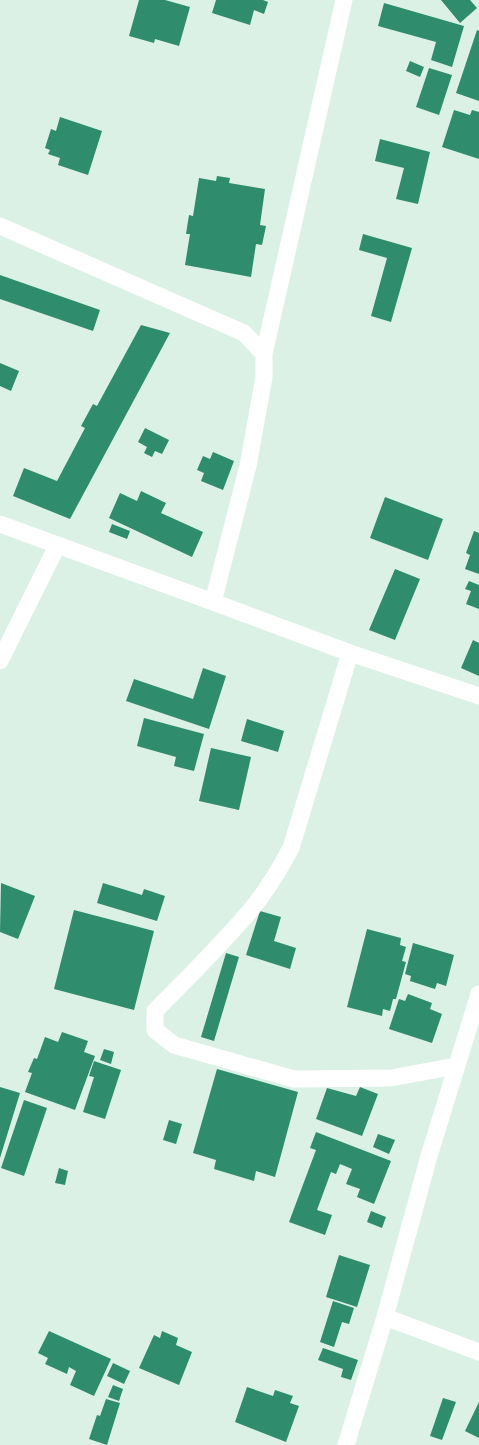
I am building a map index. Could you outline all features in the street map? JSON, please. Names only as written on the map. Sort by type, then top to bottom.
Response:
[{"type":"street","points":[[213,602],[248,466],[264,377],[264,354],[344,0]]},
{"type":"street","points":[[0,226],[244,333],[264,354]]},
{"type":"street","points":[[0,524],[350,653],[479,696]]},
{"type":"street","points":[[0,660],[57,546]]},
{"type":"street","points":[[350,653],[292,848],[275,876],[250,911],[196,970],[155,1011],[155,1030],[174,1045],[294,1079],[391,1078],[456,1066]]},
{"type":"street","points":[[346,1445],[385,1317],[429,1156],[479,994]]},
{"type":"street","points":[[385,1317],[479,1352]]},
{"type":"building","points":[[139,0],[165,0],[190,7],[179,46],[155,39],[154,43],[129,36]]},
{"type":"building","points":[[216,0],[263,0],[268,2],[264,14],[254,10],[250,25],[212,13]]},
{"type":"building","points":[[441,0],[470,0],[477,8],[460,23]]},
{"type":"building","points":[[384,3],[464,26],[452,67],[431,60],[436,42],[378,26]]},
{"type":"building","points":[[477,30],[479,31],[479,101],[456,93]]},
{"type":"building","points":[[410,61],[424,67],[420,77],[406,71]]},
{"type":"building","points":[[429,68],[452,75],[439,115],[416,107]]},
{"type":"building","points":[[454,110],[470,115],[472,110],[479,112],[479,159],[442,147]]},
{"type":"building","points":[[60,117],[102,131],[88,175],[58,165],[60,158],[48,154],[50,150],[45,148],[51,129],[56,131]]},
{"type":"building","points":[[380,139],[430,152],[418,204],[396,199],[404,168],[375,161]]},
{"type":"building","points":[[217,176],[230,178],[229,183],[265,189],[260,225],[266,226],[262,245],[256,244],[251,277],[185,265],[190,234],[186,234],[189,215],[193,216],[199,178],[216,181]]},
{"type":"building","points":[[363,234],[412,248],[391,322],[371,316],[387,258],[359,250]]},
{"type":"building","points":[[0,275],[100,310],[93,331],[0,299]]},
{"type":"building","points":[[141,325],[170,333],[70,519],[13,496],[24,468],[57,481],[85,428],[81,426],[93,404],[97,406]]},
{"type":"building","points":[[0,363],[19,371],[11,391],[0,386]]},
{"type":"building","points":[[145,428],[169,440],[162,454],[155,451],[152,457],[144,453],[147,447],[138,442]]},
{"type":"building","points":[[213,452],[234,461],[223,490],[201,481],[204,473],[197,470],[203,456],[210,459]]},
{"type":"building","points":[[141,491],[166,503],[161,513],[203,532],[192,557],[109,518],[120,493],[137,501]]},
{"type":"building","points":[[385,497],[443,519],[428,560],[370,538]]},
{"type":"building","points":[[112,524],[130,531],[127,539],[109,532]]},
{"type":"building","points":[[474,531],[479,533],[479,574],[465,569],[470,555],[466,553]]},
{"type":"building","points":[[395,569],[420,579],[395,640],[369,630]]},
{"type":"building","points":[[469,581],[479,585],[479,609],[466,604],[471,591],[465,589]]},
{"type":"building","points":[[473,640],[479,643],[479,676],[461,668]]},
{"type":"building","points":[[203,668],[226,676],[209,729],[126,701],[134,679],[193,699]]},
{"type":"building","points":[[144,718],[204,734],[194,771],[174,766],[176,757],[137,746]]},
{"type":"building","points":[[247,719],[284,731],[278,752],[241,741]]},
{"type":"building","points":[[211,748],[251,757],[239,810],[199,801]]},
{"type":"building","points":[[1,883],[35,896],[18,939],[0,932]]},
{"type":"building","points":[[103,883],[142,895],[144,889],[165,896],[157,921],[97,903]]},
{"type":"building","points":[[74,910],[154,931],[134,1010],[54,989]]},
{"type":"building","points":[[260,911],[281,917],[274,941],[296,948],[290,969],[246,955]]},
{"type":"building","points":[[367,929],[401,938],[400,945],[406,947],[402,961],[406,962],[396,999],[393,999],[390,1011],[383,1009],[382,1016],[347,1007]]},
{"type":"building","points":[[413,943],[454,955],[446,986],[437,983],[435,989],[410,981],[411,976],[405,974]]},
{"type":"building","points":[[226,953],[239,957],[214,1041],[201,1037]]},
{"type":"building","points":[[408,994],[432,1003],[430,1009],[442,1014],[432,1043],[389,1029],[399,999],[405,1001]]},
{"type":"building","points":[[62,1032],[88,1041],[84,1052],[95,1056],[75,1110],[25,1092],[32,1073],[28,1072],[34,1058],[37,1059],[45,1037],[58,1042]]},
{"type":"building","points":[[104,1049],[114,1052],[111,1064],[100,1060]]},
{"type":"building","points":[[94,1061],[121,1070],[105,1119],[83,1112],[94,1077],[89,1076]]},
{"type":"building","points":[[217,1069],[298,1092],[275,1177],[256,1171],[254,1181],[214,1169],[216,1160],[193,1153]]},
{"type":"building","points":[[0,1087],[20,1093],[0,1158]]},
{"type":"building","points":[[360,1087],[378,1094],[362,1136],[316,1119],[327,1088],[356,1096]]},
{"type":"building","points":[[24,1100],[47,1108],[24,1176],[1,1168]]},
{"type":"building","points":[[169,1120],[182,1124],[176,1144],[163,1140]]},
{"type":"building","points":[[316,1132],[391,1161],[374,1204],[357,1197],[360,1189],[346,1184],[352,1169],[340,1164],[336,1174],[331,1172],[317,1210],[332,1215],[325,1235],[289,1222],[316,1150],[310,1148]]},
{"type":"building","points":[[378,1134],[395,1140],[389,1154],[373,1147]]},
{"type":"building","points":[[59,1168],[68,1171],[65,1185],[55,1183]]},
{"type":"building","points":[[371,1211],[386,1217],[382,1228],[367,1222]]},
{"type":"building","points":[[339,1255],[370,1265],[357,1307],[326,1297]]},
{"type":"building","points":[[333,1301],[354,1308],[349,1324],[342,1322],[334,1347],[320,1342]]},
{"type":"building","points":[[49,1331],[111,1359],[94,1396],[70,1385],[76,1371],[69,1367],[67,1374],[45,1364],[48,1358],[38,1353]]},
{"type":"building","points":[[162,1331],[178,1338],[176,1345],[192,1352],[179,1385],[139,1368],[154,1335],[160,1338]]},
{"type":"building","points":[[323,1348],[358,1360],[351,1380],[341,1377],[343,1369],[318,1360]]},
{"type":"building","points":[[113,1363],[130,1371],[124,1384],[107,1376]]},
{"type":"building","points":[[113,1385],[123,1389],[119,1401],[108,1397]]},
{"type":"building","points":[[247,1387],[273,1396],[275,1390],[293,1396],[290,1403],[299,1406],[286,1442],[235,1422]]},
{"type":"building","points":[[443,1398],[456,1402],[442,1440],[430,1436]]},
{"type":"building","points":[[106,1399],[120,1403],[107,1445],[89,1439],[97,1415],[100,1416]]},
{"type":"building","points":[[479,1402],[479,1438],[465,1431]]}]
